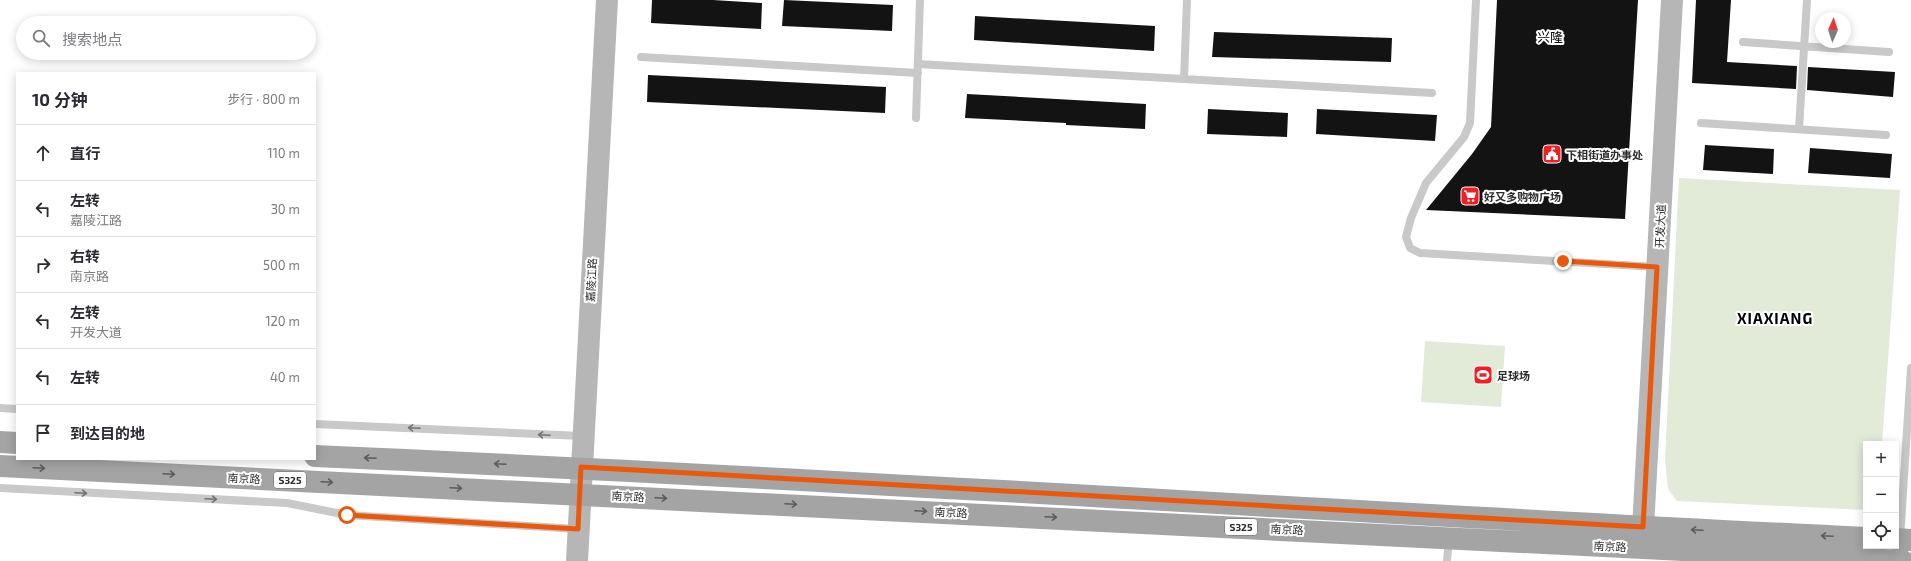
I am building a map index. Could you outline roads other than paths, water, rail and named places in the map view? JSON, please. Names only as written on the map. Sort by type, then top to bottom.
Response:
[{"type":"main road","points":[[0,442],[16,443]]},
{"type":"main road","name":"南京路","points":[[316,456],[581,467],[1643,537],[1902,561]]},
{"type":"main road","name":"南京路","points":[[0,466],[1449,538],[1863,538]]},
{"type":"street","name":"嘉陵江路","points":[[577,561],[607,0]]},
{"type":"street","name":"开发大道","points":[[1643,537],[1672,0]]},
{"type":"lane","points":[[916,118],[920,0]]},
{"type":"lane","points":[[1184,79],[1187,0]]},
{"type":"lane","points":[[1476,0],[1470,123],[1464,137],[1426,183],[1411,218],[1406,237],[1410,248],[1420,253],[1657,267]]},
{"type":"lane","points":[[1799,129],[1807,0]]},
{"type":"lane","points":[[1744,42],[1889,52]]},
{"type":"lane","points":[[641,57],[918,73]]},
{"type":"lane","points":[[918,64],[1432,93]]},
{"type":"lane","points":[[1701,122],[1886,135]]},
{"type":"lane","points":[[1902,539],[1911,368]]},
{"type":"lane","points":[[0,408],[16,409]]},
{"type":"lane","points":[[316,424],[583,436]]},
{"type":"lane","points":[[0,488],[288,503],[347,515],[578,529]]},
{"type":"lane","points":[[1447,561],[1449,538]]},
{"type":"place","name":"下相街道办事处","points":[[1552,154]]},
{"type":"place","name":"好又多购物广场","points":[[1470,196]]},
{"type":"place","name":"足球场","points":[[1483,375]]},
{"type":"district","name":"兴隆","points":[[1550,37]]},
{"type":"district","name":"XIAXIANG","points":[[1775,318]]}]
